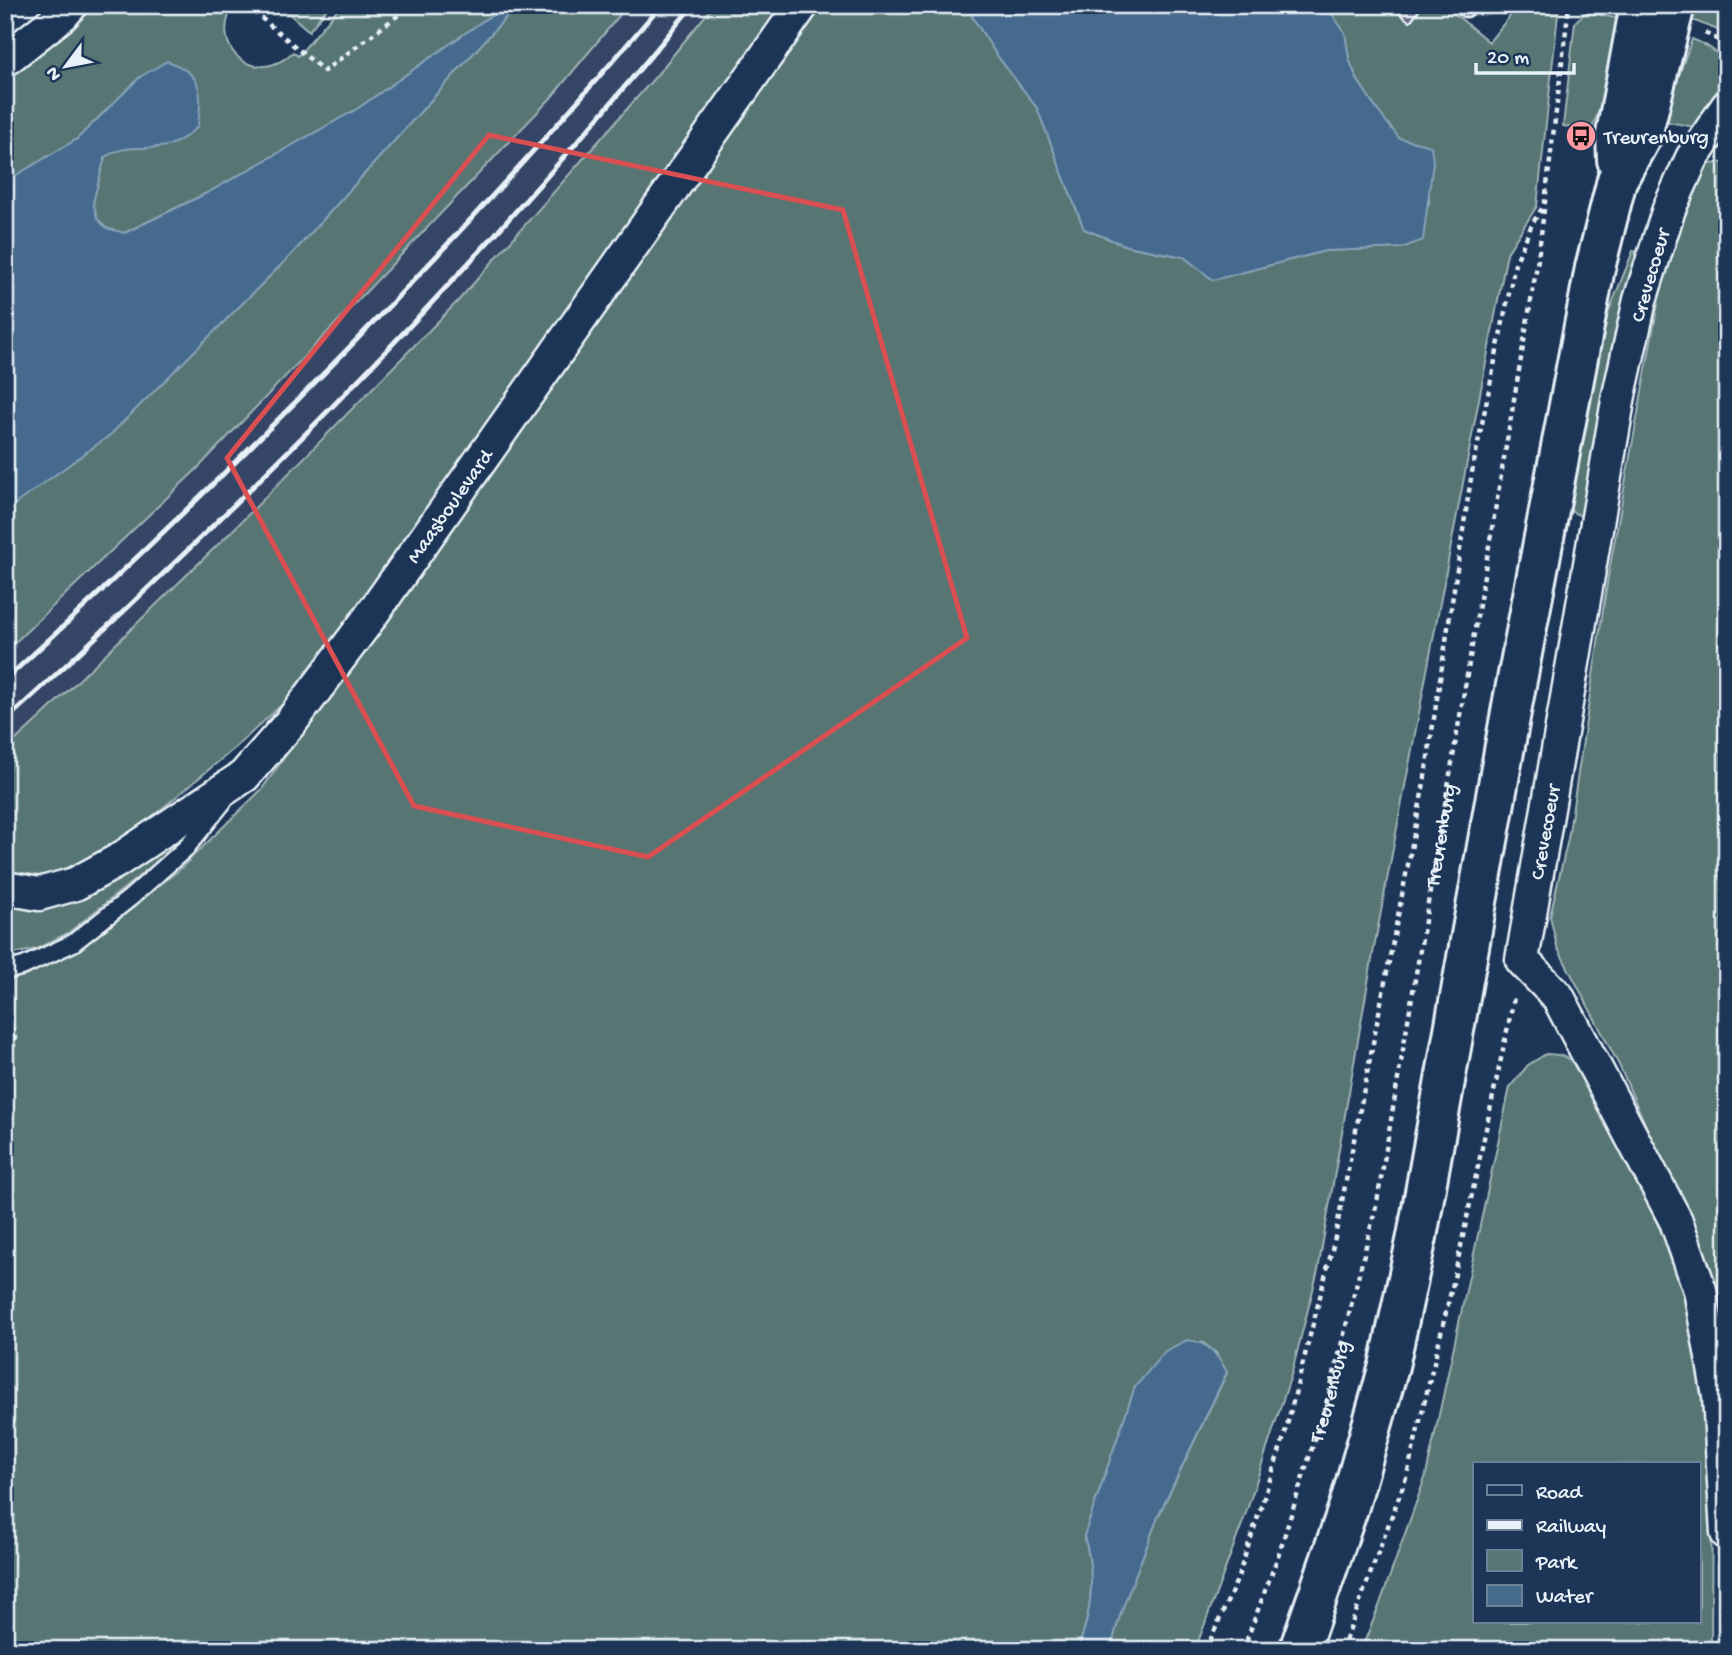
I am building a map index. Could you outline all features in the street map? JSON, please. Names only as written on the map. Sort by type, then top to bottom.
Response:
[{"type":"main road","points":[[1618,180],[1616,134],[1640,5]]},
{"type":"main road","points":[[1299,1650],[1349,1506],[1389,1366],[1417,1237],[1515,688],[1592,281],[1618,180],[1642,135],[1675,5]]},
{"type":"street","points":[[5,60],[71,5]]},
{"type":"street","name":"Maasboulevard","points":[[5,888],[39,894],[75,884],[117,861],[244,776],[291,722],[365,624],[802,5]]},
{"type":"street","name":"Crevecoeur","points":[[1522,960],[1619,396],[1640,300],[1669,209],[1692,158],[1726,111]]},
{"type":"street","points":[[1522,960],[1558,997],[1676,1221],[1700,1290],[1719,1396],[1727,1533]]},
{"type":"lane","points":[[1463,5],[1466,8],[1468,5]]},
{"type":"lane","points":[[5,971],[24,966],[73,943],[130,898],[186,848],[244,776]]},
{"type":"path","points":[[246,5],[324,71],[412,5]]},
{"type":"path","name":"Treurenburg","points":[[1243,1650],[1277,1559],[1328,1398],[1377,1202],[1536,272],[1569,5]]},
{"type":"path","points":[[1206,1650],[1237,1580],[1284,1437],[1334,1242],[1424,783],[1475,460],[1515,264],[1531,224],[1544,206]]},
{"type":"path","points":[[1342,1650],[1407,1475],[1453,1283],[1522,960]]},
{"type":"path","points":[[5,1007],[17,1044],[5,1047]]},
{"type":"highlighted area","points":[[489,135],[843,210],[967,638],[648,857],[414,806],[227,458]]},
{"type":"shaded area","points":[[628,5],[714,5],[656,76],[458,301],[237,526],[5,750],[5,652],[197,469],[550,99]]},
{"type":"green space","points":[[89,5],[234,5],[227,21],[227,36],[231,49],[251,65],[264,66],[279,62],[293,52],[298,56],[341,5],[511,5],[487,18],[357,109],[207,193],[124,233],[106,229],[97,218],[93,202],[105,157],[118,149],[168,145],[140,77],[77,139],[5,182],[5,73],[70,24]]},
{"type":"green space","points":[[279,5],[330,5],[309,31]]},
{"type":"green space","points":[[517,5],[628,5],[550,99],[197,469],[5,652],[5,506],[11,506],[110,435],[291,255]]},
{"type":"green space","points":[[714,5],[787,5],[341,636],[290,697],[236,747],[123,841],[76,870],[37,881],[5,872],[5,750],[237,526],[458,301],[656,76]]},
{"type":"green space","points":[[817,5],[965,5],[996,54],[1037,108],[1084,229],[1127,246],[1184,257],[1213,280],[1325,251],[1402,248],[1429,203],[1429,179],[1433,162],[1399,138],[1378,111],[1357,79],[1349,59],[1345,33],[1326,5],[1444,5],[1489,42],[1519,5],[1559,5],[1537,206],[1507,253],[1374,948],[1318,1270],[1292,1372],[1245,1516],[1195,1650],[1110,1650],[1121,1612],[1158,1517],[1227,1373],[1216,1353],[1202,1342],[1135,1387],[1084,1536],[1090,1564],[1091,1594],[1086,1623],[1077,1650],[5,1650],[5,977],[59,959],[96,935],[179,870],[261,790]]},
{"type":"green space","points":[[1683,5],[1727,5],[1727,36],[1679,15]]},
{"type":"green space","points":[[1586,12],[1626,20],[1613,70],[1591,132],[1563,126],[1575,22]]},
{"type":"green space","points":[[1692,39],[1716,52],[1725,78],[1694,127],[1668,122],[1672,94]]},
{"type":"green space","points":[[1727,162],[1727,370],[1722,601],[1722,938],[1727,940],[1727,1372],[1712,1275],[1619,1065],[1557,947],[1550,916],[1568,839],[1608,577],[1665,265],[1683,201],[1703,165]]},
{"type":"green space","points":[[1633,251],[1641,253],[1585,518],[1566,509],[1599,336]]},
{"type":"green space","points":[[172,840],[177,846],[68,933],[36,949],[5,956],[5,906],[43,907]]},
{"type":"green space","points":[[1546,1054],[1572,1061],[1588,1083],[1664,1237],[1693,1303],[1702,1342],[1712,1477],[1711,1650],[1361,1650],[1426,1475],[1510,1087],[1528,1065]]},
{"type":"water","points":[[511,5],[517,5],[291,255],[110,435],[11,507],[5,506],[5,182],[77,139],[140,77],[167,61],[179,66],[194,78],[198,86],[198,126],[170,145],[129,148],[105,157],[93,202],[97,218],[106,228],[125,233],[207,193],[357,109],[487,18]]},
{"type":"water","points":[[965,5],[1326,5],[1345,33],[1349,59],[1357,79],[1378,111],[1399,138],[1431,146],[1433,162],[1423,240],[1402,248],[1325,251],[1213,280],[1184,257],[1127,246],[1084,229],[1037,108],[996,54]]},
{"type":"water","points":[[1727,370],[1727,940],[1722,938],[1722,601]]},
{"type":"water","points":[[1187,1340],[1201,1343],[1212,1350],[1227,1372],[1158,1517],[1121,1612],[1110,1650],[1077,1650],[1086,1623],[1091,1594],[1090,1564],[1084,1536],[1135,1387],[1165,1351]]},
{"type":"building","points":[[1389,5],[1423,5],[1410,22]]},
{"type":"railway","points":[[5,680],[177,519],[344,353],[505,182],[661,5]]},
{"type":"railway","points":[[5,721],[186,552],[362,376],[531,194],[693,5]]},
{"type":"place","name":"Treurenburg","points":[[1581,136]]}]
